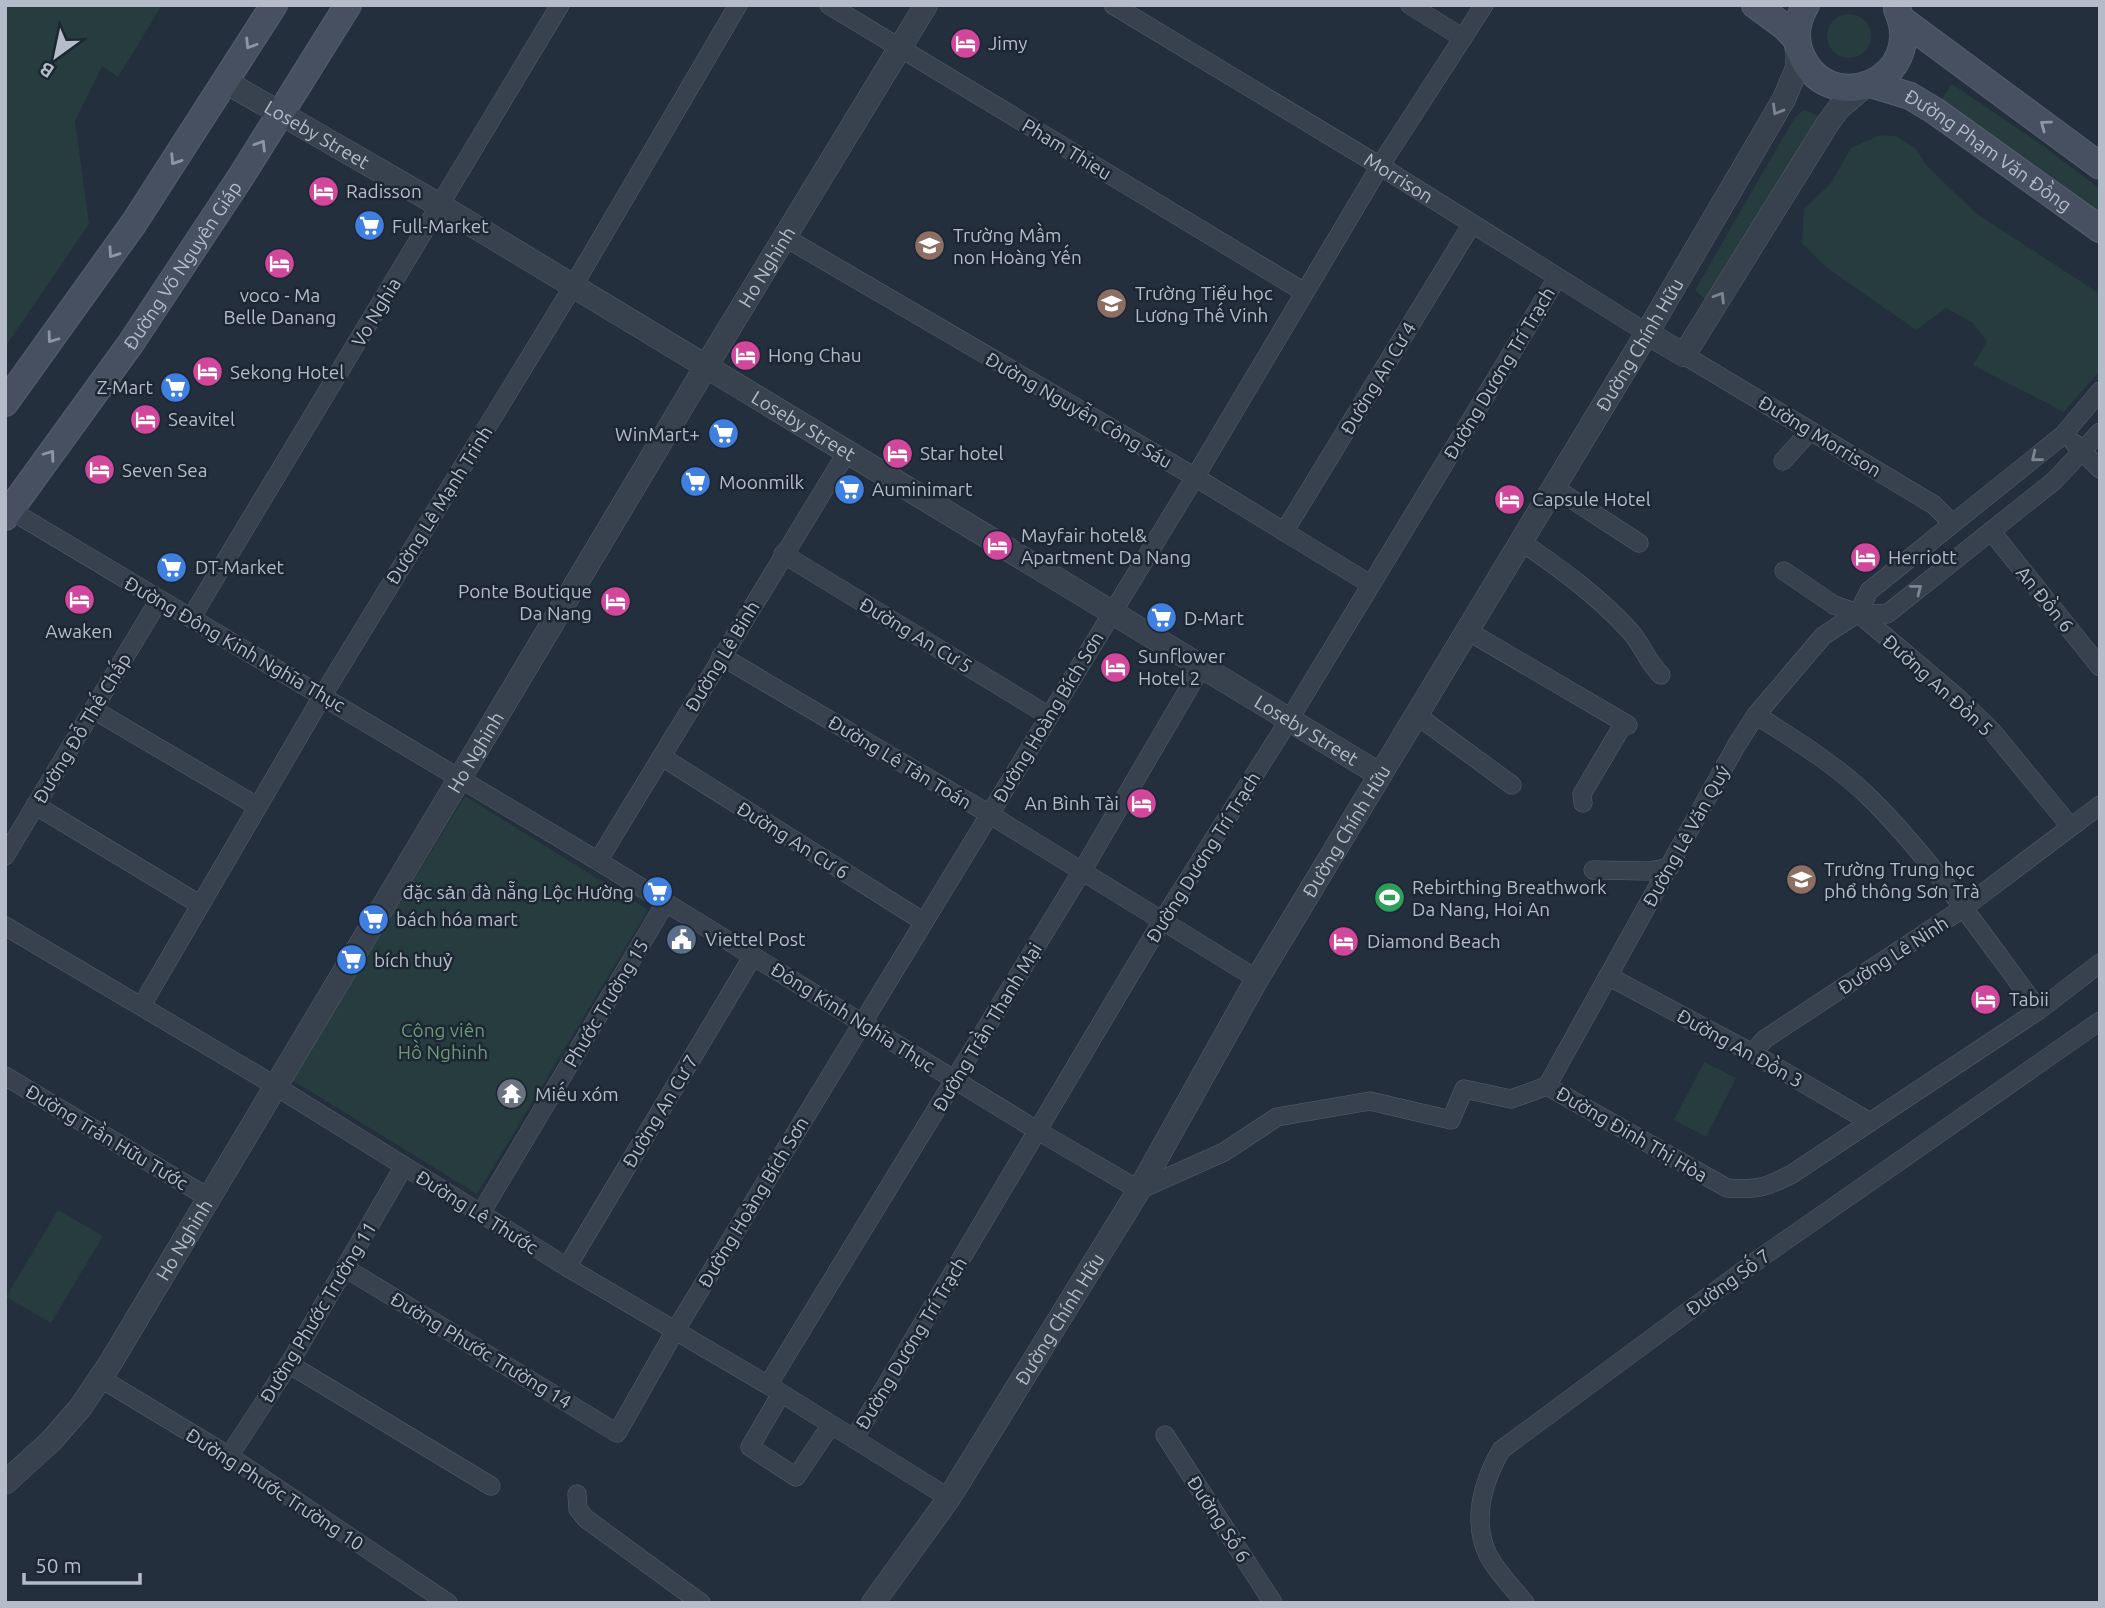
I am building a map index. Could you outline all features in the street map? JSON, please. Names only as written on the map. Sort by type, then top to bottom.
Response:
[{"type":"main road","points":[[5,403],[134,223],[274,5]]},
{"type":"main road","name":"Đường Võ Nguyên Giáp","points":[[7,511],[131,343],[348,5]]},
{"type":"main road","points":[[1755,5],[1785,27],[1798,43]]},
{"type":"main road","points":[[1798,43],[1798,26],[1806,5]]},
{"type":"main road","points":[[1868,85],[1892,68],[1899,57],[1903,45],[1897,9]]},
{"type":"main road","points":[[1897,9],[2100,166]]},
{"type":"main road","name":"Đường Phạm Văn Đồng","points":[[1798,43],[1803,60],[1812,72],[1824,81],[1851,88],[1868,85],[1910,96],[2064,201],[2100,229]]},
{"type":"street","name":"Vo Nghia","points":[[191,618],[560,5]]},
{"type":"street","name":"Đường Lê Mạnh Trinh","points":[[142,1005],[323,695],[572,288],[738,5]]},
{"type":"street","name":"Pham Thieu","points":[[829,5],[1304,292]]},
{"type":"street","name":"Ho Nghinh","points":[[5,1483],[51,1441],[80,1408],[100,1378],[705,368],[926,5]]},
{"type":"street","name":"Morrison","points":[[1113,5],[1380,166],[1684,355]]},
{"type":"street","points":[[1410,5],[1464,38]]},
{"type":"street","name":"Đường Hoàng Bích Sơn","points":[[617,1433],[674,1331],[1195,477],[1380,166],[1484,5]]},
{"type":"street","name":"Đường Chính Hữu","points":[[873,1603],[949,1498],[1139,1190],[1257,979],[1647,333],[1784,99],[1797,68],[1798,43]]},
{"type":"street","name":"Loseby Street","points":[[226,82],[441,206],[572,288],[1379,774]]},
{"type":"street","points":[[1684,355],[1828,123],[1839,108],[1868,85]]},
{"type":"street","name":"Đường An Cư 4","points":[[1284,532],[1472,224]]},
{"type":"street","name":"Đường Nguyễn Công Sáu","points":[[786,238],[1195,477],[1370,584]]},
{"type":"street","name":"Đường Dương Trí Trạch","points":[[854,1439],[1162,920],[1289,720],[1557,278]]},
{"type":"street","name":"Đường Morrison","points":[[1684,355],[1934,505],[1952,523]]},
{"type":"street","name":"Đường Lê Văn Quý","points":[[1547,1086],[1736,746],[1756,715],[1823,636],[1858,613],[1869,591],[2063,435],[2100,391]]},
{"type":"street","points":[[1783,461],[1810,431]]},
{"type":"street","name":"Đường Lê Văn Quý","points":[[1858,613],[1887,614],[2054,481],[2100,432]]},
{"type":"street","points":[[2063,435],[2100,469]]},
{"type":"street","name":"Đường Lê Binh","points":[[598,861],[847,452]]},
{"type":"street","points":[[1553,487],[1639,543]]},
{"type":"street","name":"Đường Đông Kinh Nghĩa Thục","points":[[7,511],[323,695],[460,779]]},
{"type":"street","name":"An Đồn 6","points":[[1991,531],[2100,667]]},
{"type":"street","points":[[1521,541],[1574,578],[1623,624],[1661,676]]},
{"type":"street","name":"Đường An Cư 5","points":[[783,554],[1049,716]]},
{"type":"street","name":"Đường An Đồn 5","points":[[1784,571],[1834,605],[1858,613],[1958,698],[1992,731],[2070,826]]},
{"type":"street","name":"Đường Đỗ Thế Chấp","points":[[5,856],[159,600]]},
{"type":"street","points":[[1466,630],[1626,724],[1582,794],[1583,803]]},
{"type":"street","name":"Đường Lê Tân Toán","points":[[721,656],[989,814],[1257,979]]},
{"type":"street","name":"Đường Trần Thanh Mại","points":[[831,1425],[796,1477],[750,1447],[774,1389],[1202,666]]},
{"type":"street","points":[[94,710],[257,806]]},
{"type":"street","points":[[1415,714],[1512,785]]},
{"type":"street","points":[[1756,715],[1812,751],[1871,799],[1897,827],[2039,1010]]},
{"type":"street","name":"Đường An Cư 6","points":[[662,757],[924,922]]},
{"type":"street","name":"Đông Kinh Nghĩa Thục","points":[[460,779],[1139,1190]]},
{"type":"street","points":[[35,805],[199,904]]},
{"type":"street","name":"Đường Lê Ninh","points":[[1752,1053],[1765,1039],[1962,909],[2100,805]]},
{"type":"street","points":[[1593,870],[1649,872],[1670,867]]},
{"type":"street","name":"Phước Trường 15","points":[[481,1213],[666,902]]},
{"type":"street","name":"Đường Lê Thước","points":[[5,926],[142,1005],[949,1498]]},
{"type":"street","name":"Đường An Cư 7","points":[[567,1267],[753,956]]},
{"type":"street","name":"Đường Đinh Thị Hòa","points":[[1139,1190],[1224,1152],[1277,1117],[1370,1101],[1451,1120],[1464,1089],[1511,1099],[1547,1086],[1727,1188],[1768,1187],[2039,1010],[2100,963]]},
{"type":"street","name":"Đường An Đồn 3","points":[[1608,976],[1752,1053],[1870,1122]]},
{"type":"street","name":"Đường Số 7","points":[[1525,1603],[1489,1556],[1481,1533],[1481,1499],[1489,1472],[1501,1450],[1776,1246],[2100,1021]]},
{"type":"street","name":"Đường Trần Hữu Tước","points":[[5,1076],[209,1198]]},
{"type":"street","name":"Đường Phước Trường 11","points":[[229,1457],[289,1364],[404,1166]]},
{"type":"street","name":"Đường Phước Trường 14","points":[[345,1268],[617,1433]]},
{"type":"street","points":[[289,1364],[491,1486]]},
{"type":"street","name":"Đường Phước Trường 10","points":[[100,1378],[229,1457],[448,1603]]},
{"type":"street","name":"Đường Số 6","points":[[1165,1435],[1273,1603]]},
{"type":"street","points":[[577,1494],[578,1509],[585,1518],[701,1603]]},
{"type":"green space","points":[[5,5],[162,5],[118,77],[102,66],[75,121],[89,224],[5,347]]},
{"type":"green space","points":[[1849,14],[1864,21],[1871,36],[1864,51],[1849,58],[1834,51],[1827,36],[1834,21]]},
{"type":"green space","points":[[1952,84],[2100,189],[2100,213],[1941,100]]},
{"type":"green space","points":[[1804,110],[1819,116],[1821,123],[1714,301],[1705,299],[1695,290],[1795,117]]},
{"type":"green space","points":[[1880,135],[1896,136],[1916,149],[1926,165],[1977,214],[2100,294],[2100,371],[2064,412],[1973,365],[1987,342],[1973,323],[1946,308],[1916,330],[1826,267],[1802,243],[1804,209],[1831,183],[1851,148]]},
{"type":"green space","name":"Công viên Hồ Nghinh","points":[[465,796],[648,910],[477,1194],[292,1080]]},
{"type":"green space","points":[[1704,1062],[1736,1078],[1706,1137],[1674,1120]]},
{"type":"green space","points":[[58,1210],[103,1236],[51,1323],[6,1297]]},
{"type":"place","name":"Jimy","points":[[965,43]]},
{"type":"place","name":"Radisson","points":[[323,191]]},
{"type":"place","name":"Full-Market","points":[[369,226]]},
{"type":"place","name":"Trường Mầm non Hoàng Yến","points":[[930,246]]},
{"type":"place","name":"voco - Ma Belle Danang","points":[[280,264]]},
{"type":"place","name":"Trường Tiểu học Lương Thế Vinh","points":[[1112,304]]},
{"type":"place","name":"Hong Chau","points":[[745,355]]},
{"type":"place","name":"Sekong Hotel","points":[[207,372]]},
{"type":"place","name":"Z-Mart","points":[[176,387]]},
{"type":"place","name":"Seavitel","points":[[145,419]]},
{"type":"place","name":"WinMart+","points":[[723,434]]},
{"type":"place","name":"Star hotel","points":[[897,453]]},
{"type":"place","name":"Seven Sea","points":[[99,470]]},
{"type":"place","name":"Moonmilk","points":[[696,482]]},
{"type":"place","name":"Auminimart","points":[[849,489]]},
{"type":"place","name":"Capsule Hotel","points":[[1509,499]]},
{"type":"place","name":"Mayfair hotel& Apartment Da Nang","points":[[998,546]]},
{"type":"place","name":"Herriott","points":[[1865,557]]},
{"type":"place","name":"DT-Market","points":[[172,567]]},
{"type":"place","name":"Awaken","points":[[79,600]]},
{"type":"place","name":"Ponte Boutique Da Nang","points":[[615,602]]},
{"type":"place","name":"D-Mart","points":[[1161,618]]},
{"type":"place","name":"Sunflower Hotel 2","points":[[1115,667]]},
{"type":"place","name":"An Bình Tài","points":[[1142,803]]},
{"type":"place","name":"Trường Trung học phổ thông Sơn Trà","points":[[1801,880]]},
{"type":"place","name":"đặc sản đà nẵng Lộc Hường","points":[[657,892]]},
{"type":"place","name":"Rebirthing Breathwork Da Nang, Hoi An","points":[[1389,898]]},
{"type":"place","name":"bách hóa mart","points":[[373,919]]},
{"type":"place","name":"Viettel Post","points":[[682,939]]},
{"type":"place","name":"Diamond Beach","points":[[1344,941]]},
{"type":"place","name":"bích thuỷ","points":[[351,960]]},
{"type":"place","name":"Tabii","points":[[1986,999]]},
{"type":"place","name":"Miếu xóm","points":[[512,1094]]}]
